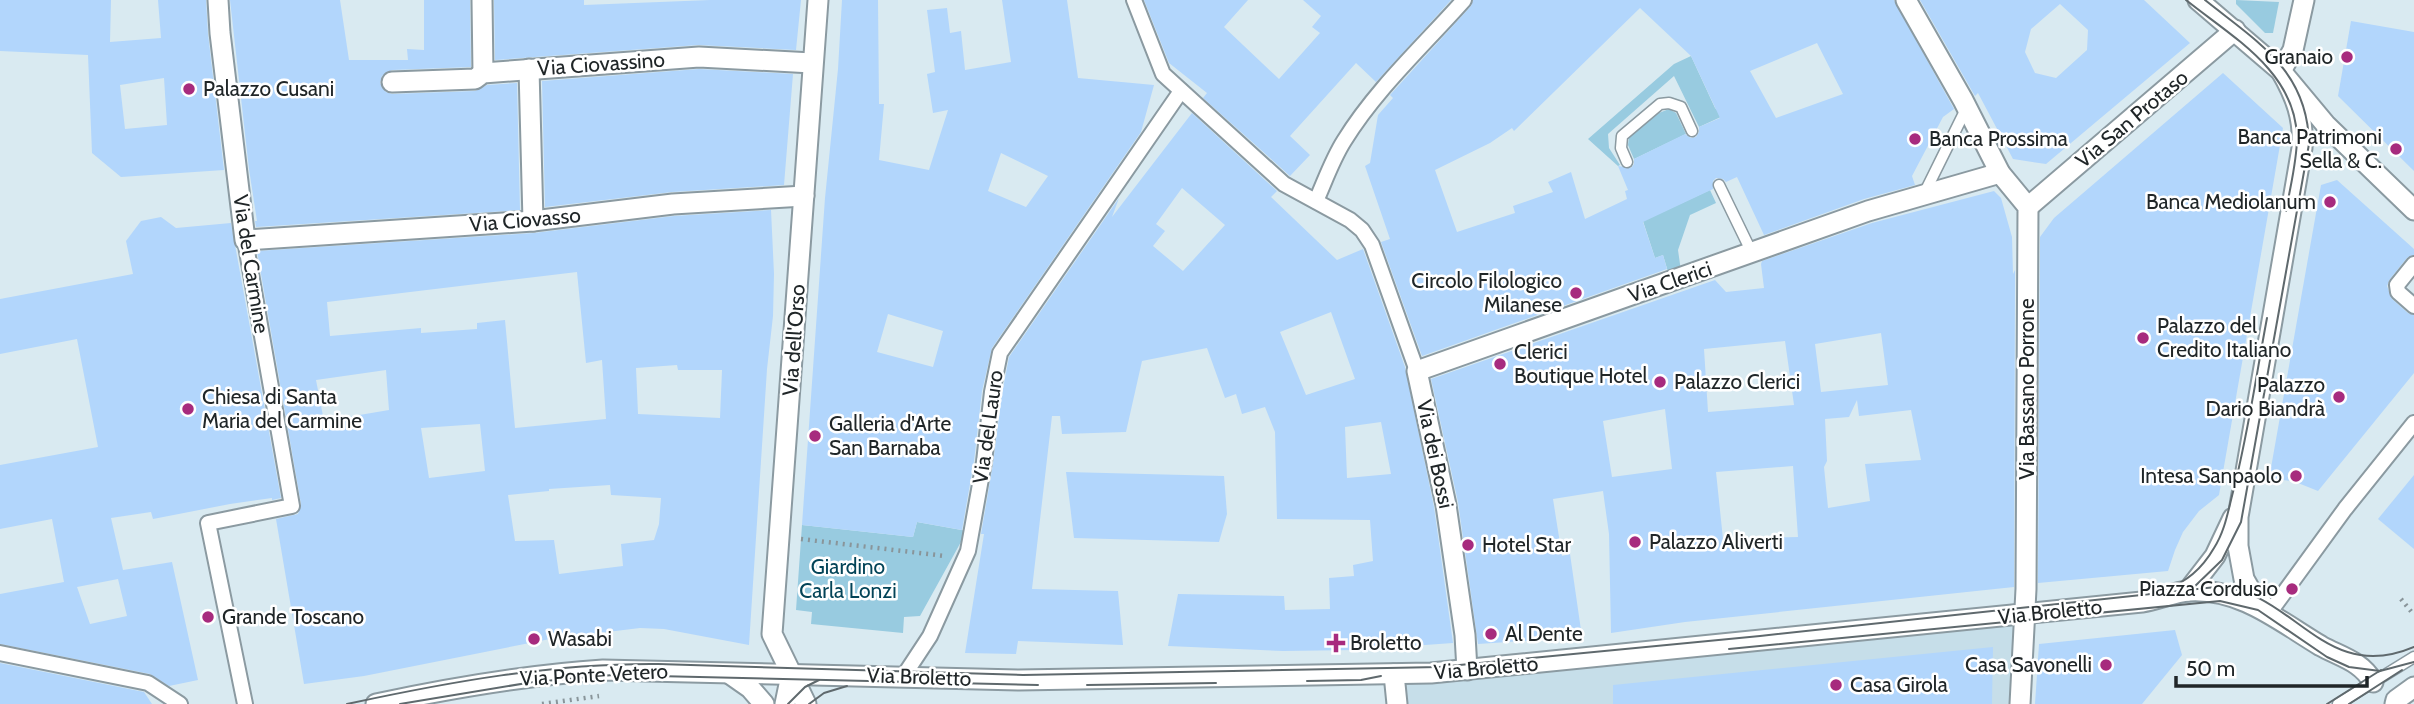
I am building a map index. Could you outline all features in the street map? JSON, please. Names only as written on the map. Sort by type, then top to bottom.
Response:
[{"type":"street","name":"Via del Carmine","points":[[218,0],[245,240],[292,506],[208,523],[245,704]]},
{"type":"street","points":[[482,0],[483,73]]},
{"type":"street","name":"Via dell'Orso","points":[[806,704],[772,634],[818,0]]},
{"type":"street","points":[[1134,0],[1163,74],[1284,184],[1316,201],[1344,140],[1382,92],[1464,0]]},
{"type":"street","points":[[1906,0],[1967,107],[2000,173],[2028,206]]},
{"type":"street","points":[[2197,0],[2281,71],[2326,125],[2414,210]]},
{"type":"street","points":[[2281,71],[2293,50],[2304,0]]},
{"type":"street","name":"Via San Protaso","points":[[2028,206],[2235,30]]},
{"type":"street","name":"Via Ciovassino","points":[[392,82],[475,79],[483,73],[699,57],[812,63]]},
{"type":"street","points":[[529,69],[533,221]]},
{"type":"street","points":[[2270,612],[2252,593],[2244,579],[2239,559],[2238,517],[2302,148],[2300,107],[2281,71]]},
{"type":"street","name":"Via del Lauro","points":[[903,677],[930,636],[968,551],[1000,353],[1181,91]]},
{"type":"street","name":"Via Clerici","points":[[1417,371],[1868,211],[2000,173]]},
{"type":"street","name":"Via Ciovasso","points":[[245,240],[533,221],[673,204],[804,196]]},
{"type":"street","name":"Via dei Bossi","points":[[1316,201],[1350,220],[1362,230],[1372,245],[1417,371],[1446,505],[1465,635],[1467,670]]},
{"type":"street","name":"Via Bassano Porrone","points":[[2020,704],[2026,614],[2028,206]]},
{"type":"street","points":[[2414,264],[2398,285],[2398,292],[2414,306]]},
{"type":"street","points":[[2270,612],[2350,503],[2414,423]]},
{"type":"street","points":[[2182,593],[2215,556],[2226,537],[2244,480]]},
{"type":"street","points":[[2182,593],[2236,598],[2270,612],[2319,645],[2352,660],[2367,672],[2372,682]]},
{"type":"street","name":"Via Broletto","points":[[791,675],[1019,680],[1394,674],[1467,670],[2142,602],[2182,593]]},
{"type":"street","points":[[0,653],[148,683],[180,704]]},
{"type":"street","name":"Via Ponte Vetero","points":[[376,704],[478,684],[554,673],[664,670],[791,675]]},
{"type":"street","points":[[730,674],[750,688],[764,704]]},
{"type":"street","points":[[1394,674],[1397,704]]},
{"type":"street","points":[[785,704],[791,675]]},
{"type":"street","points":[[2395,702],[2414,687]]},
{"type":"lane","points":[[1627,162],[1621,148],[1622,136],[1660,104],[1669,103],[1681,107],[1692,131]]},
{"type":"lane","points":[[1924,195],[1967,107]]},
{"type":"lane","points":[[1719,185],[1752,253]]},
{"type":"lane","points":[[2338,704],[2414,657]]},
{"type":"path","points":[[793,538],[953,557]]},
{"type":"path","points":[[2401,599],[2414,615]]},
{"type":"path","points":[[542,704],[599,696]]},
{"type":"shaded area","points":[[2025,614],[2019,704],[1397,704],[1395,674]]},
{"type":"green space","points":[[2236,0],[2279,2],[2273,33],[2265,33],[2236,4]]},
{"type":"green space","points":[[1691,56],[1715,108],[1723,116],[1699,127],[1674,76],[1608,134],[1609,148],[1620,165],[1588,139],[1674,64]]},
{"type":"green space","points":[[1669,109],[1676,113],[1686,134],[1634,159],[1628,145],[1629,137],[1659,113]]},
{"type":"green space","points":[[1710,190],[1716,203],[1690,215],[1678,250],[1681,271],[1669,275],[1663,255],[1655,258],[1643,221]]},
{"type":"green space","name":"Giardino Carla Lonzi","points":[[917,522],[967,531],[920,616],[904,617],[903,633],[811,624],[812,612],[796,610],[802,525],[913,537]]},
{"type":"building","name":"Palazzo Cusani","points":[[0,0],[111,0],[110,42],[161,38],[158,0],[206,0],[224,170],[121,177],[92,153],[88,55],[0,51]],"holes":[[[164,78],[167,125],[125,129],[120,85]]]},
{"type":"building","points":[[230,0],[340,0],[349,60],[408,60],[407,49],[424,50],[424,0],[470,0],[471,67],[392,70],[382,76],[380,83],[386,92],[392,94],[475,91],[487,85],[517,83],[520,210],[256,227]]},
{"type":"building","points":[[494,0],[584,0],[584,5],[801,0],[796,50],[698,45],[495,60]]},
{"type":"building","points":[[842,0],[878,0],[879,104],[884,104],[879,160],[929,170],[948,110],[933,113],[927,74],[935,72],[927,10],[947,8],[950,33],[961,31],[965,70],[1011,62],[1002,0],[1067,0],[1078,78],[1154,85],[1141,132],[992,348],[982,391],[962,530],[917,522],[913,537],[802,525],[825,198]],"holes":[[[1001,153],[1048,176],[1026,207],[988,191]],[[888,314],[943,331],[933,367],[877,352]]]},
{"type":"building","points":[[1144,0],[1248,0],[1224,27],[1279,79],[1320,33],[1312,27],[1321,16],[1303,0],[1451,0],[1376,82],[1356,63],[1290,136],[1310,155],[1290,176],[1203,98],[1207,93],[1169,63]]},
{"type":"building","points":[[1473,0],[1894,0],[1954,109],[1943,117],[1912,176],[1915,185],[1864,199],[1764,235],[1737,177],[1726,182],[1716,178],[1713,181],[1713,189],[1643,222],[1655,258],[1663,255],[1667,269],[1422,356],[1381,242],[1390,239],[1365,166],[1370,163],[1378,115],[1393,98],[1390,95],[1471,6]],"holes":[[[1640,8],[1691,56],[1720,118],[1699,127],[1696,137],[1691,138],[1685,134],[1634,159],[1631,168],[1618,166],[1628,190],[1625,191],[1627,199],[1585,219],[1571,172],[1548,182],[1553,192],[1513,206],[1515,213],[1457,232],[1435,170],[1490,143],[1512,128],[1514,131]],[[1817,43],[1843,94],[1776,118],[1750,71]]]},
{"type":"building","points":[[1920,0],[2144,0],[2190,43],[2046,164],[2013,159],[1978,93],[1975,96]],"holes":[[[2060,4],[2088,30],[2087,50],[2056,78],[2035,73],[2025,52],[2031,29]]]},
{"type":"building","points":[[2351,21],[2414,32],[2414,171],[2338,96]]},
{"type":"building","points":[[699,69],[793,74],[784,185],[672,192],[545,207],[542,81]]},
{"type":"building","name":"Palazzo del Credito Italiano","points":[[2223,73],[2283,128],[2219,495],[2199,511],[2183,532],[2168,571],[2038,583],[2040,237],[2054,218]]},
{"type":"building","points":[[1192,113],[1277,191],[1271,197],[1337,260],[1363,249],[1405,367],[1434,507],[1453,643],[1355,650],[1283,651],[1168,646],[1178,594],[1284,596],[1285,610],[1330,609],[1329,578],[1354,576],[1353,565],[1373,561],[1370,520],[1277,519],[1275,432],[1265,407],[1242,414],[1236,394],[1225,398],[1207,348],[1142,361],[1126,432],[1062,434],[1060,416],[1052,416],[1032,589],[1118,591],[1123,645],[1018,641],[1016,654],[965,653],[1009,357],[1119,198],[1112,217]],"holes":[[[1182,188],[1225,225],[1183,271],[1153,246],[1165,231],[1156,224]],[[1331,312],[1355,379],[1306,395],[1280,332]],[[1381,422],[1391,474],[1347,478],[1345,427]]]},
{"type":"building","points":[[2337,180],[2414,249],[2414,255],[2407,258],[2387,286],[2392,299],[2414,315],[2414,373],[2318,491],[2293,481],[2269,479],[2321,185]]},
{"type":"building","points":[[1994,191],[2001,198],[2012,237],[2013,274],[2015,270],[2014,587],[1685,622],[1611,633],[1609,534],[1603,491],[1553,499],[1562,556],[1570,554],[1582,637],[1478,644],[1458,502],[1431,379],[1715,280],[1726,292],[1764,288],[1762,261],[1872,223]],"holes":[[[1881,333],[1888,385],[1821,392],[1815,344]],[[1785,341],[1794,405],[1708,412],[1704,349]],[[1857,400],[1859,416],[1911,410],[1921,460],[1865,464],[1870,501],[1828,508],[1824,467],[1827,461],[1825,419],[1849,417]],[[1665,409],[1672,469],[1612,477],[1603,421]],[[1793,466],[1798,537],[1723,539],[1716,472]]]},
{"type":"building","points":[[771,210],[773,316],[767,369],[749,645],[664,629],[640,628],[550,639],[364,676],[304,684],[276,519],[298,514],[301,504],[257,251],[534,233],[674,216]],"holes":[[[577,272],[586,363],[602,360],[606,419],[515,428],[505,320],[477,323],[477,329],[421,333],[421,328],[330,336],[327,302]],[[677,365],[678,370],[722,370],[720,418],[638,414],[636,368]],[[386,370],[389,410],[324,421],[316,380]],[[480,424],[485,471],[429,478],[421,428]],[[610,485],[611,495],[661,498],[659,524],[654,540],[621,544],[623,566],[559,574],[554,540],[515,541],[508,495]]]},
{"type":"building","points":[[161,217],[176,228],[231,223],[281,498],[230,504],[153,519],[151,512],[111,518],[123,570],[172,562],[198,680],[169,686],[150,674],[0,644],[0,594],[64,582],[52,519],[0,529],[0,465],[98,447],[77,339],[0,354],[0,299],[133,274],[126,241],[141,221]],"holes":[[[118,579],[127,616],[90,624],[77,587]]]},
{"type":"building","points":[[1066,472],[1224,476],[1227,514],[1219,542],[1074,538]]},
{"type":"building","points":[[2414,475],[2414,549],[2378,519]]},
{"type":"building","name":"Casa Savonelli","points":[[2175,630],[2182,655],[2142,704],[2035,704],[2039,644]]},
{"type":"building","points":[[1993,647],[1992,704],[1613,704],[1613,685]]},
{"type":"building","points":[[0,663],[144,692],[152,704],[0,704]]},
{"type":"tram line","points":[[2186,0],[2241,42],[2273,74],[2285,93],[2294,114],[2297,137],[2295,165],[2286,211]]},
{"type":"tram line","points":[[2192,589],[2222,560],[2241,522],[2309,144],[2300,96],[2289,77],[2260,44],[2205,0]]},
{"type":"tram line","points":[[2166,589],[2188,578],[2200,567],[2224,528],[2243,449],[2267,318]]},
{"type":"tram line","points":[[347,704],[501,675],[619,665],[1023,675],[1439,667],[2216,587],[2243,591],[2267,602],[2332,645],[2356,654],[2383,656],[2414,647]]},
{"type":"tram line","points":[[1729,649],[2220,601],[2258,610],[2327,657],[2349,667],[2380,671],[2414,662]]},
{"type":"tram line","points":[[2327,704],[2381,670]]},
{"type":"tram line","points":[[2349,704],[2402,670]]},
{"type":"tram line","points":[[400,704],[533,682],[613,675],[1038,685]]},
{"type":"tram line","points":[[1307,681],[1361,680],[1381,676]]},
{"type":"tram line","points":[[788,704],[805,687],[819,680]]},
{"type":"tram line","points":[[1087,685],[1216,683]]},
{"type":"tram line","points":[[809,704],[824,693],[847,686]]},
{"type":"place","name":"Granaio","points":[[2347,57]]},
{"type":"place","name":"Palazzo Cusani","points":[[189,89]]},
{"type":"place","name":"Banca Prossima","points":[[1915,139]]},
{"type":"place","name":"Banca Patrimoni Sella & C.","points":[[2396,149]]},
{"type":"place","name":"Banca Mediolanum","points":[[2330,202]]},
{"type":"place","name":"Circolo Filologico Milanese","points":[[1576,293]]},
{"type":"place","name":"Palazzo del Credito Italiano","points":[[2143,338]]},
{"type":"place","name":"Clerici Boutique Hotel","points":[[1500,364]]},
{"type":"place","name":"Palazzo Clerici","points":[[1660,382]]},
{"type":"place","name":"Palazzo Dario Biandrà","points":[[2339,397]]},
{"type":"place","name":"Chiesa di Santa Maria del Carmine","points":[[188,409]]},
{"type":"place","name":"Galleria d'Arte San Barnaba","points":[[815,436]]},
{"type":"place","name":"Intesa Sanpaolo","points":[[2296,476]]},
{"type":"place","name":"Palazzo Aliverti","points":[[1635,542]]},
{"type":"place","name":"Hotel Star","points":[[1468,545]]},
{"type":"place","name":"Piazza Cordusio","points":[[2292,589]]},
{"type":"place","name":"Grande Toscano","points":[[208,617]]},
{"type":"place","name":"Al Dente","points":[[1491,634]]},
{"type":"place","name":"Wasabi","points":[[534,639]]},
{"type":"place","name":"Broletto","points":[[1336,643]]},
{"type":"place","name":"Casa Savonelli","points":[[2106,665]]},
{"type":"place","name":"Casa Girola","points":[[1836,685]]}]
